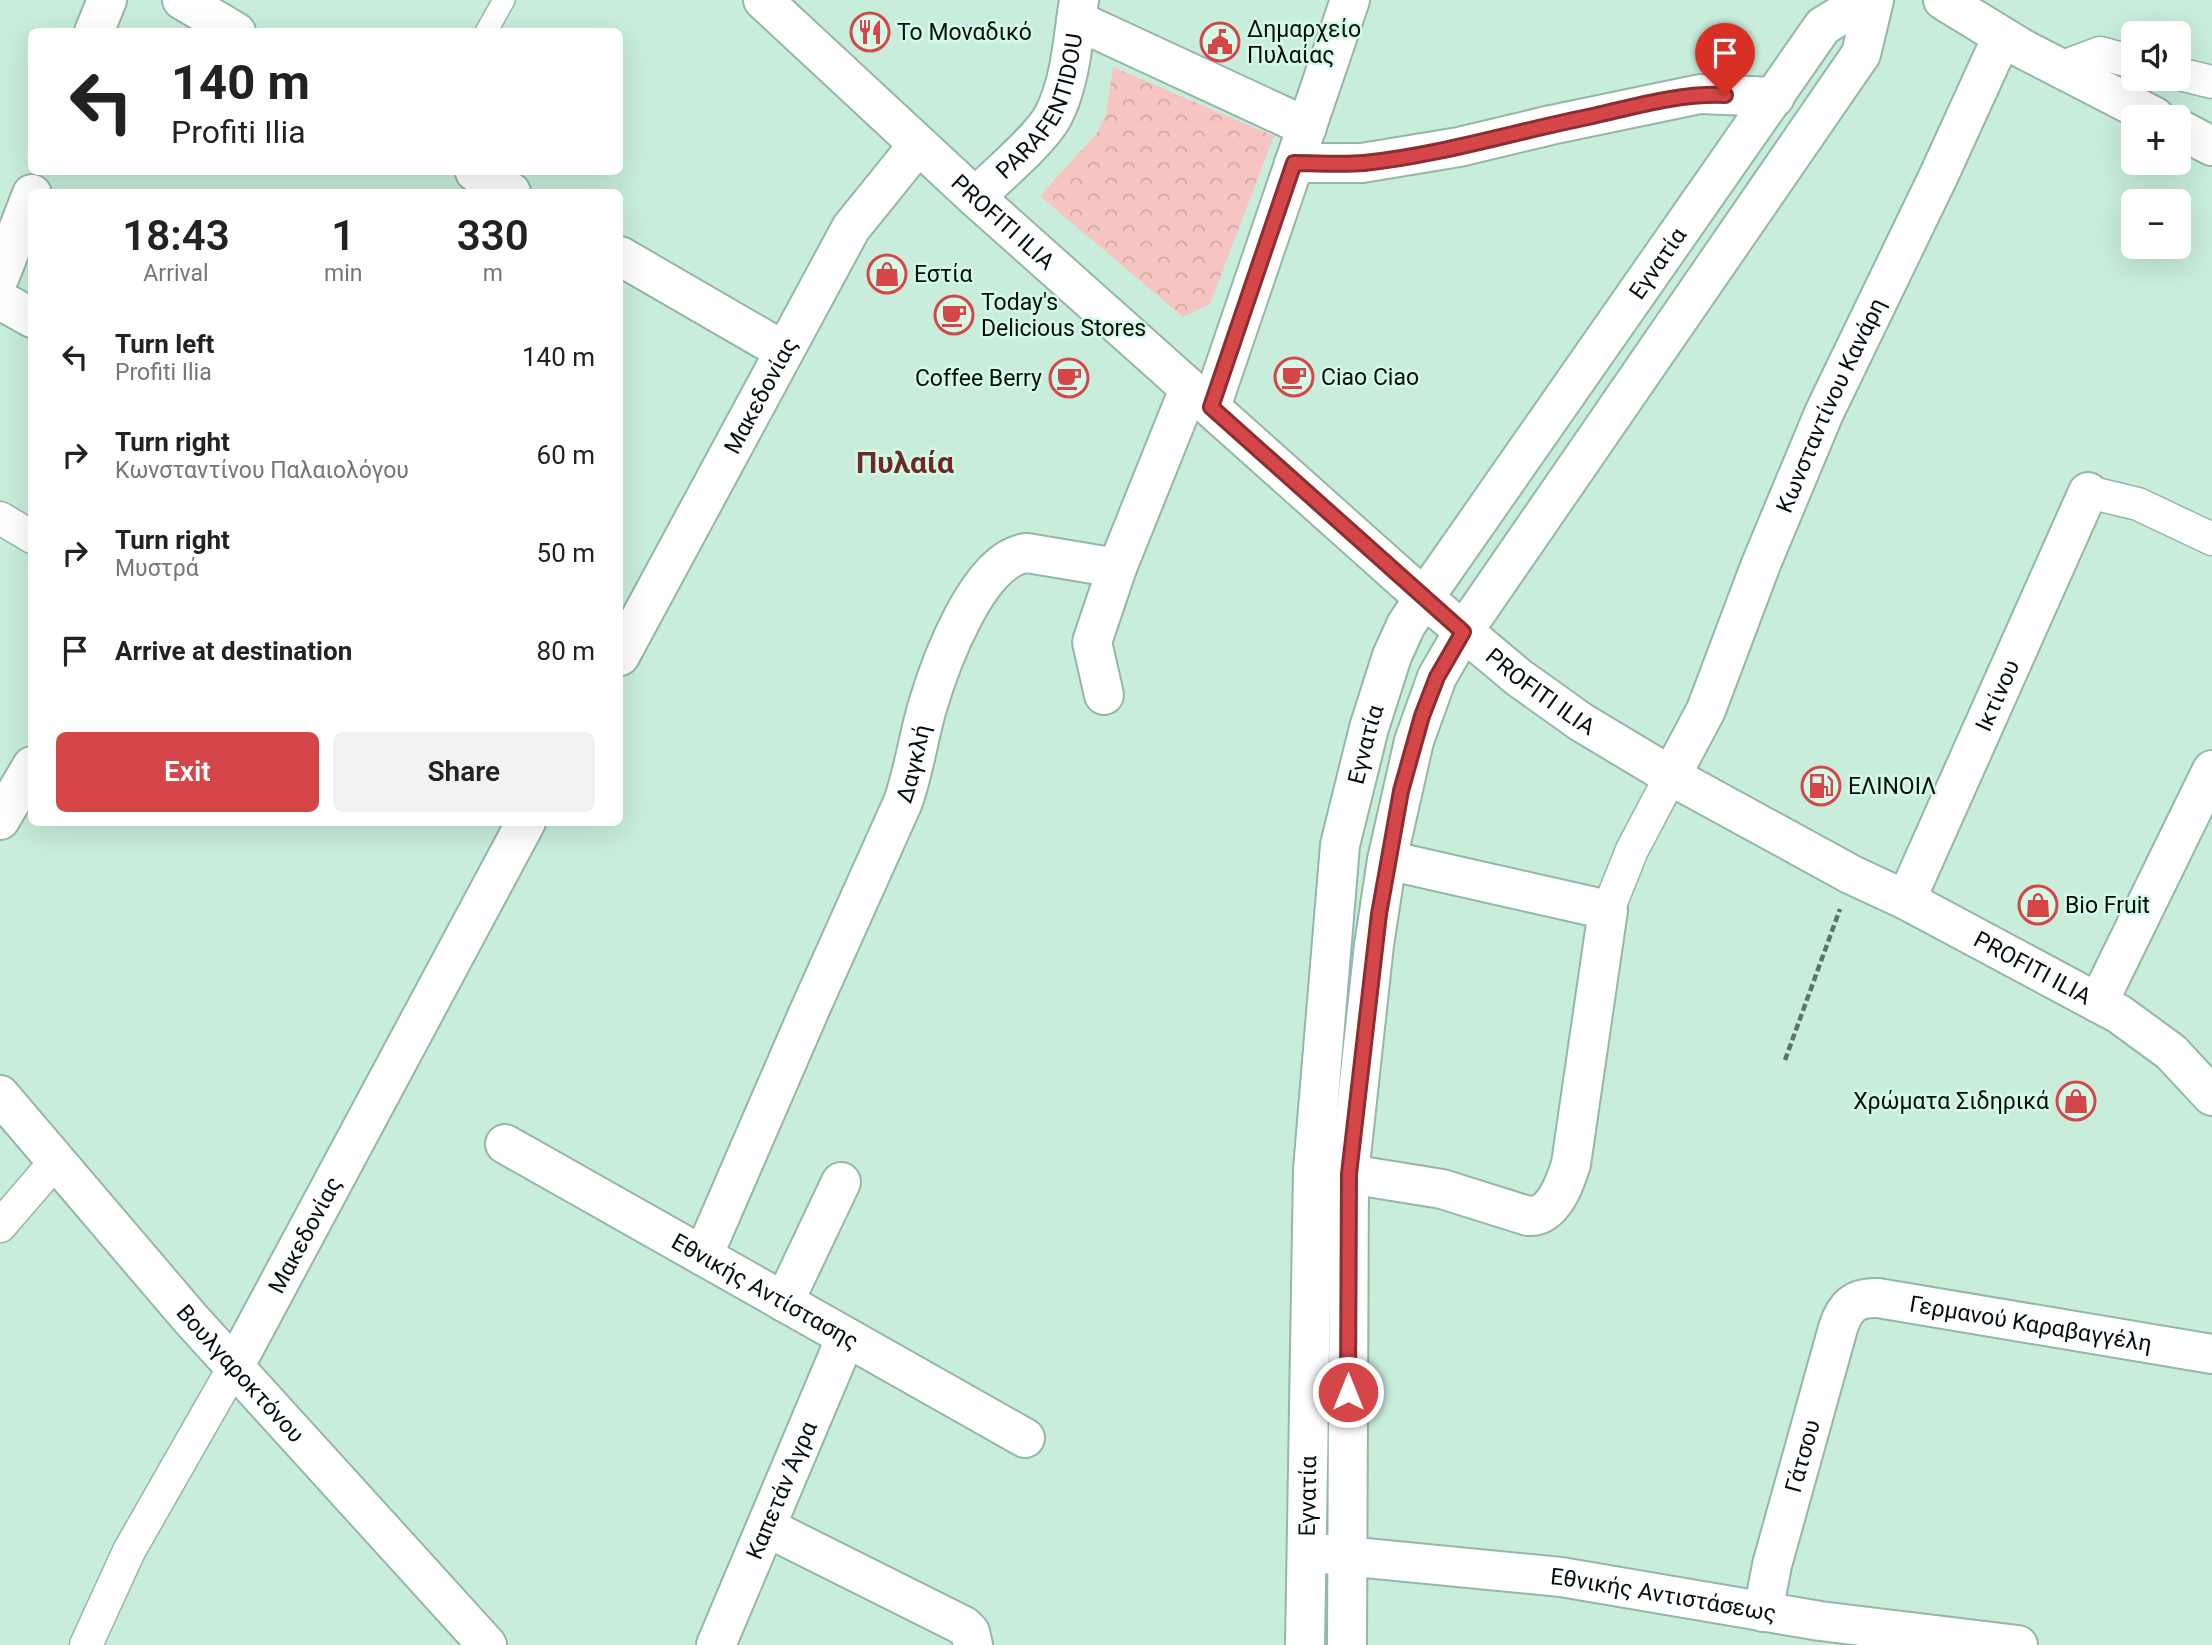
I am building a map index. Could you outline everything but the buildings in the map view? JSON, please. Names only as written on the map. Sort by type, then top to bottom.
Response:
[{"type":"street","points":[[96,28],[107,0]]},
{"type":"street","points":[[182,0],[229,28]]},
{"type":"street","name":"PROFITI ILIA","points":[[763,0],[975,197],[1424,598],[1562,710],[1671,776],[1852,875],[2127,1018],[2153,1037],[2210,1090]]},
{"type":"street","points":[[1104,695],[1093,642],[1116,568],[1200,398],[1294,163],[1350,0]]},
{"type":"street","name":"Εγνατία","points":[[1305,1645],[1313,1170],[1340,845],[1369,728],[1392,656],[1406,625],[1424,598],[1823,26],[1866,0]]},
{"type":"street","name":"Εγνατία","points":[[1346,1645],[1349,1174],[1374,945],[1387,860],[1401,791],[1422,716],[1437,677],[1463,632],[1861,54],[1874,0]]},
{"type":"street","points":[[1943,0],[2002,37],[2132,105]]},
{"type":"street","points":[[1078,10],[1307,127]]},
{"type":"street","name":"PARAFENTIDOU","points":[[975,197],[1054,116],[1065,83],[1078,10]]},
{"type":"street","name":"Κωνσταντίνου Κανάρη","points":[[1671,776],[1706,710],[1761,564],[1829,401],[1939,175],[2002,37]]},
{"type":"street","points":[[2060,68],[2100,53],[2121,59]]},
{"type":"street","points":[[2191,77],[2212,82]]},
{"type":"street","points":[[1294,163],[1363,163],[1459,147],[1700,94],[1775,97]]},
{"type":"street","points":[[2191,135],[2212,146]]},
{"type":"street","name":"Μακεδονίας","points":[[623,650],[851,228],[918,145]]},
{"type":"street","points":[[480,175],[506,189]]},
{"type":"street","points":[[0,276],[28,203]]},
{"type":"street","points":[[623,258],[784,351]]},
{"type":"street","points":[[0,300],[28,316]]},
{"type":"street","points":[[2088,492],[2138,504],[2212,539]]},
{"type":"street","name":"Ικτίνου","points":[[1906,901],[2088,492]]},
{"type":"street","points":[[0,518],[28,535]]},
{"type":"street","name":"Δαγκλή","points":[[703,1256],[901,808],[912,777],[932,693],[962,622],[985,580],[1018,554],[1027,553],[1116,568]]},
{"type":"street","points":[[2098,1003],[2212,770]]},
{"type":"street","points":[[0,820],[28,773]]},
{"type":"street","points":[[1349,1174],[1441,1189],[1528,1216],[1537,1216],[1547,1209],[1559,1193],[1571,1164],[1608,910],[1632,850],[1671,776]]},
{"type":"street","name":"Μακεδονίας","points":[[86,1645],[129,1551],[234,1367],[524,826]]},
{"type":"street","points":[[1387,860],[1608,910]]},
{"type":"street","name":"Βουλγαροκτόνου","points":[[0,1095],[234,1367],[487,1645]]},
{"type":"street","name":"Εθνικής Αντίστασης","points":[[505,1144],[1025,1438]]},
{"type":"street","points":[[0,1226],[57,1160]]},
{"type":"street","points":[[784,1302],[841,1182]]},
{"type":"street","name":"Γερμανού Καραβαγγέλη","points":[[1850,1304],[1863,1298],[1878,1298],[2212,1354]]},
{"type":"street","name":"Γάτσου","points":[[1763,1612],[1772,1565],[1834,1340],[1843,1314],[1850,1304]]},
{"type":"street","name":"Καπετάν Άγρα","points":[[716,1645],[846,1337]]},
{"type":"street","points":[[766,1527],[964,1626],[970,1632],[973,1645]]},
{"type":"street","name":"Εθνικής Αντιστάσεως","points":[[1308,1553],[1561,1577],[1763,1612],[1821,1633],[2018,1645]]},
{"type":"lane","points":[[488,28],[504,0]]},
{"type":"path","points":[[1785,1059],[1837,919]]},
{"type":"green space","points":[[1113,67],[1274,136],[1210,304],[1183,317],[1040,196],[1098,132],[1106,115]]},
{"type":"place","name":"Το Μοναδικό","points":[[870,32]]},
{"type":"place","name":"Δημαρχείο Πυλαίας","points":[[1220,42]]},
{"type":"place","name":"Εστία","points":[[887,274]]},
{"type":"place","name":"Today's Delicious Stores","points":[[954,315]]},
{"type":"place","name":"Ciao Ciao","points":[[1294,377]]},
{"type":"place","name":"Coffee Berry","points":[[1069,378]]},
{"type":"place","name":"ΕΛΙΝΟΙΛ","points":[[1821,786]]},
{"type":"place","name":"Bio Fruit","points":[[2038,905]]},
{"type":"place","name":"Χρώματα Σιδηρικά","points":[[2076,1101]]},
{"type":"district","name":"Πυλαία","points":[[905,462]]},
{"type":"route","points":[[1348,1392],[1349,1174],[1387,860],[1401,791],[1429,694],[1446,658],[1463,632],[1211,407],[1294,163],[1363,163],[1459,147],[1678,98],[1700,94],[1725,95]]}]
